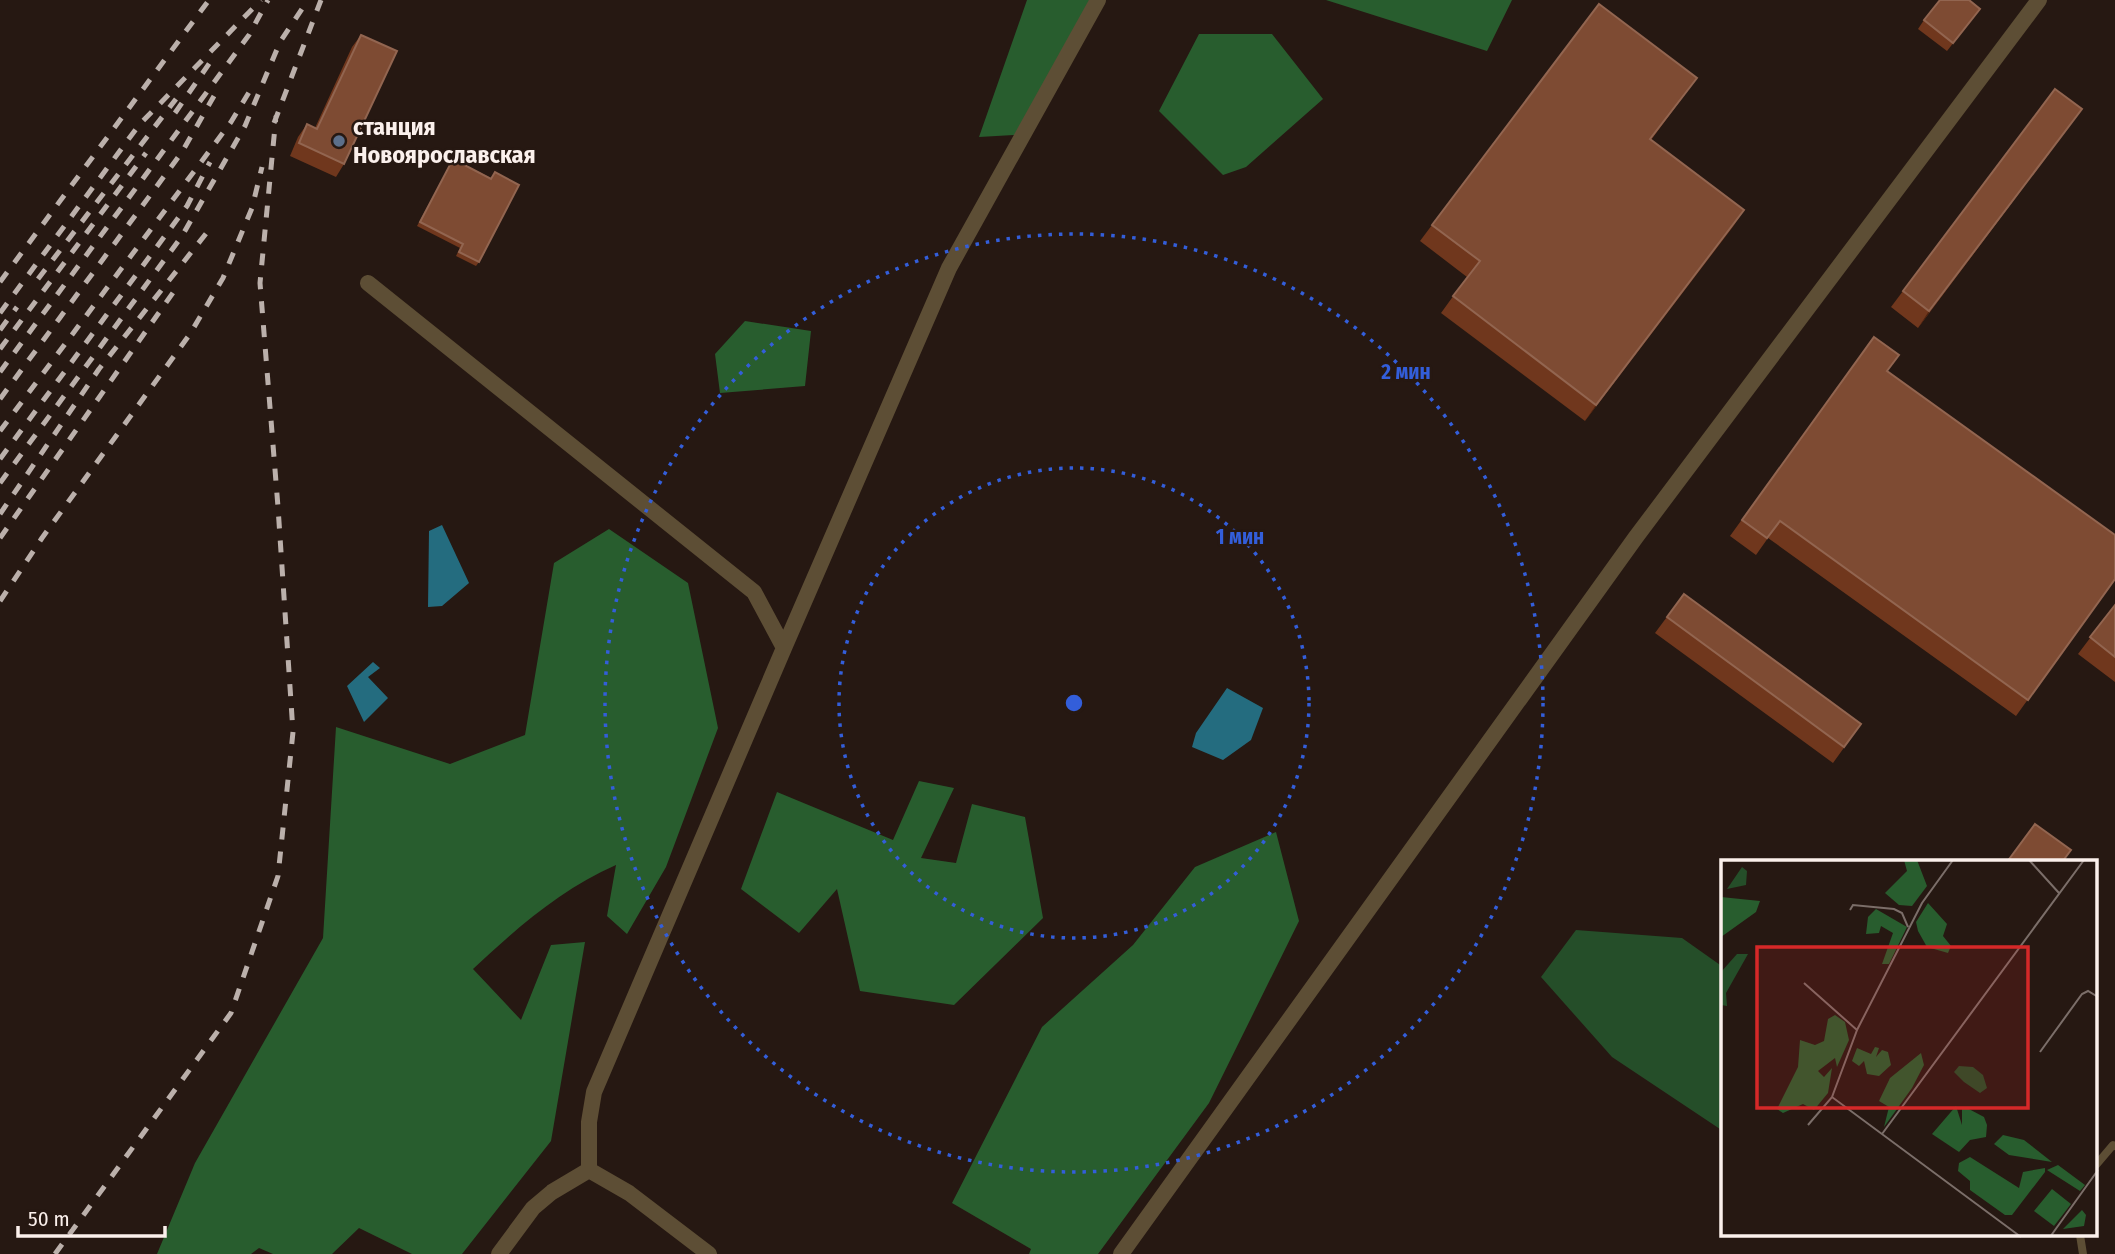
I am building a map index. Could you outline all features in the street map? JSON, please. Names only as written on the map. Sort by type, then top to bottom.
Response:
[{"type":"street","points":[[589,1170],[589,1122],[594,1092],[949,268],[1098,0]]},
{"type":"street","points":[[1121,1254],[1636,537],[2039,0]]},
{"type":"street","points":[[368,283],[754,592],[784,648]]},
{"type":"street","points":[[499,1254],[533,1208],[552,1192],[589,1170]]},
{"type":"street","points":[[589,1170],[629,1193],[709,1254]]},
{"type":"lane","points":[[2098,1163],[2113,1144],[2115,1146]]},
{"type":"lane","points":[[2080,1236],[2083,1254]]},
{"type":"green space","points":[[1027,0],[1096,0],[1030,134],[979,137]]},
{"type":"green space","points":[[1326,0],[1512,0],[1487,51]]},
{"type":"green space","points":[[1199,34],[1272,34],[1323,99],[1246,167],[1223,175],[1159,111]]},
{"type":"green space","points":[[745,321],[811,331],[805,386],[720,393],[715,354]]},
{"type":"green space","points":[[609,529],[688,583],[718,728],[666,867],[627,934],[607,916],[616,865],[558,898],[523,924],[473,969],[521,1020],[551,945],[585,942],[551,1141],[462,1254],[412,1254],[359,1228],[332,1254],[273,1254],[259,1248],[251,1254],[157,1254],[195,1163],[323,938],[336,727],[450,764],[525,735],[554,563]]},
{"type":"green space","points":[[919,781],[954,788],[921,858],[956,863],[972,804],[1025,817],[1043,918],[954,1005],[860,991],[837,889],[799,933],[741,889],[777,792],[893,840]]},
{"type":"green space","points":[[1276,832],[1299,921],[1209,1103],[1098,1254],[1029,1254],[1031,1249],[952,1203],[1042,1027],[1133,945],[1195,867]]},
{"type":"green space","points":[[1576,930],[1682,938],[1721,966],[1721,1130],[1612,1057],[1541,977]]},
{"type":"water","points":[[442,525],[469,583],[442,606],[428,607],[429,531]]},
{"type":"water","points":[[373,662],[380,668],[368,677],[388,698],[364,722],[347,686]]},
{"type":"water","points":[[1227,688],[1263,708],[1251,740],[1223,760],[1192,747],[1196,733]]},
{"type":"building","points":[[1940,0],[1969,0],[1980,9],[1953,43],[1924,20]]},
{"type":"building","points":[[1599,4],[1697,78],[1650,139],[1744,210],[1596,405],[1453,296],[1480,261],[1432,225]]},
{"type":"building","points":[[361,35],[397,51],[344,164],[299,143],[307,124],[317,129]]},
{"type":"building","points":[[2055,89],[2082,109],[1929,311],[1903,291]]},
{"type":"building","points":[[453,159],[491,179],[495,172],[519,185],[479,262],[459,252],[463,244],[420,222]]},
{"type":"building","points":[[1874,337],[1899,355],[1887,371],[2115,535],[2115,579],[2028,700],[1780,521],[1767,538],[1742,520]]},
{"type":"building","points":[[1684,594],[1861,724],[1844,747],[1667,617]]},
{"type":"building","points":[[2115,605],[2115,657],[2090,637]]},
{"type":"building","points":[[2035,824],[2071,850],[2064,860],[2008,860]]},
{"type":"railway","points":[[0,282],[209,0]]},
{"type":"railway","points":[[0,313],[139,125],[261,0]]},
{"type":"railway","points":[[0,372],[249,35],[268,0]]},
{"type":"railway","points":[[0,483],[182,236],[245,126],[280,42],[308,0]]},
{"type":"railway","points":[[274,123],[321,0]]},
{"type":"railway","points":[[175,113],[211,61]]},
{"type":"railway","points":[[0,431],[231,122],[254,84]]},
{"type":"railway","points":[[0,399],[182,152],[214,96]]},
{"type":"railway","points":[[38,279],[176,99]]},
{"type":"railway","points":[[55,1254],[231,1013],[278,876],[293,732],[260,283],[276,116]]},
{"type":"railway","points":[[0,349],[146,153]]},
{"type":"railway","points":[[0,459],[187,206],[210,162]]},
{"type":"railway","points":[[0,601],[42,538],[190,334],[223,278],[252,208],[262,167]]},
{"type":"railway","points":[[0,514],[99,369],[212,226]]},
{"type":"railway","points":[[0,538],[177,287]]},
{"type":"railway","points":[[0,330],[17,307]]},
{"type":"place","name":"станция Новоярославская","points":[[339,141]]}]
